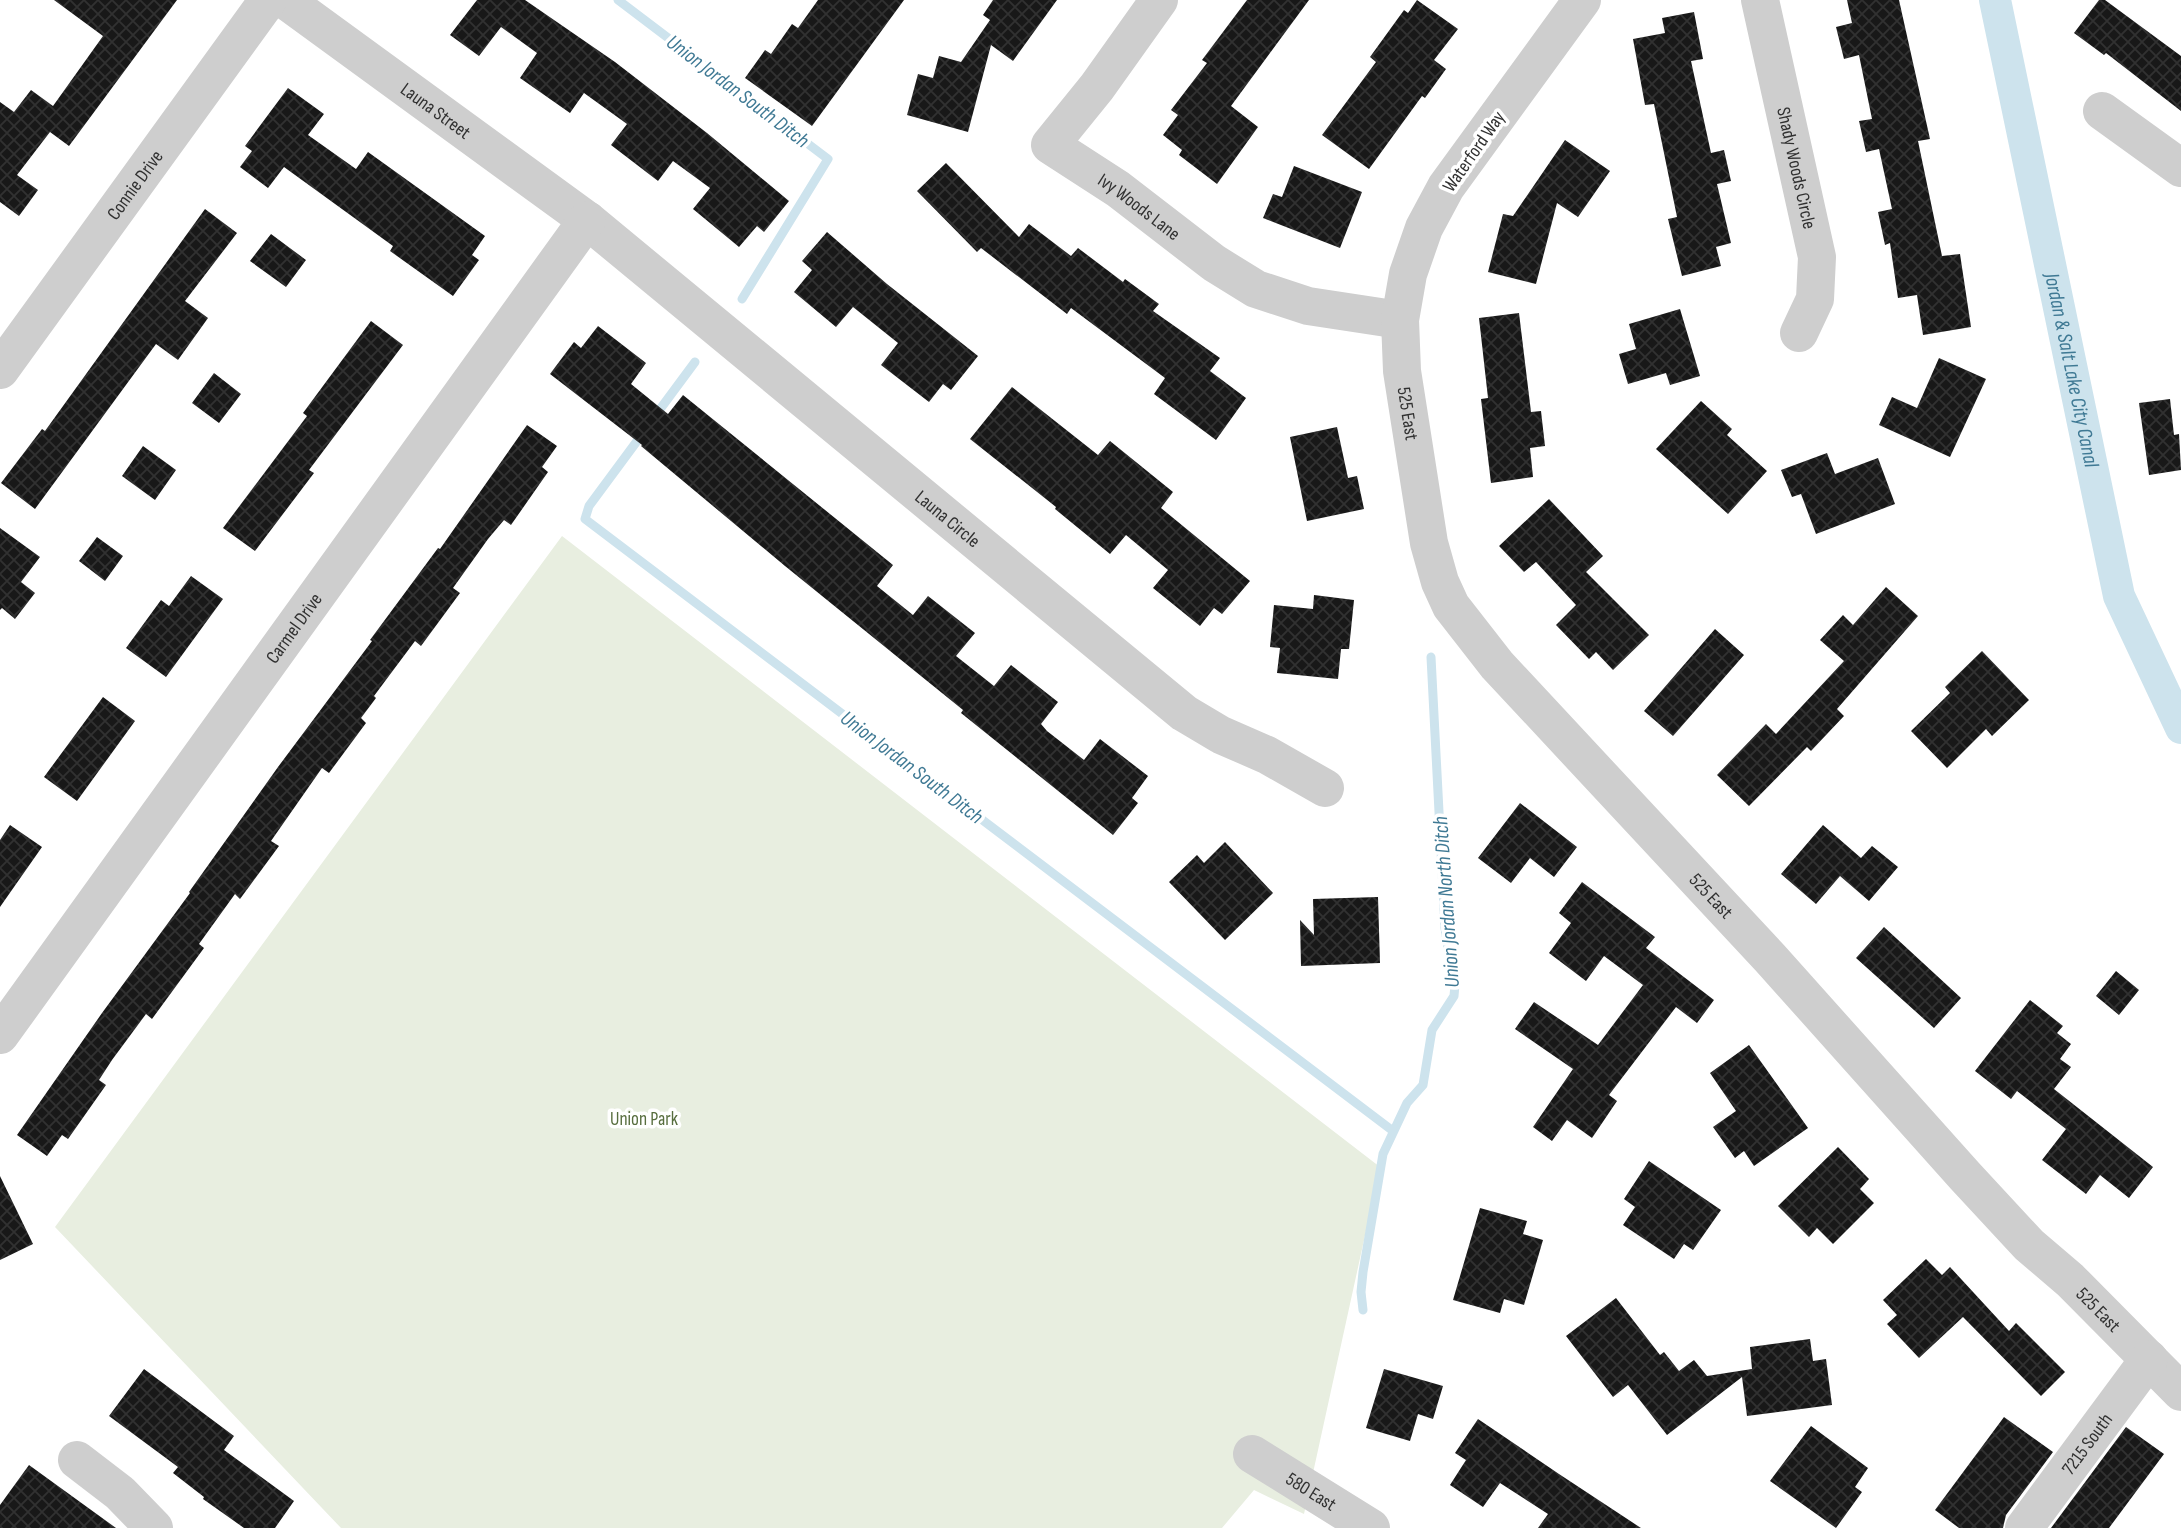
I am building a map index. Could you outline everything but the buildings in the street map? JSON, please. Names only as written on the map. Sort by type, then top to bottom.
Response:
[{"type":"street","name":"Connie Drive","points":[[0,370],[268,0]]},
{"type":"street","name":"Launa Street","points":[[285,0],[587,220]]},
{"type":"street","name":"Ivy Woods Lane","points":[[1159,0],[1097,87],[1050,145],[1118,189],[1214,264],[1256,289],[1308,306],[1400,320]]},
{"type":"street","name":"Waterford Way","points":[[1400,320],[1408,274],[1424,228],[1446,187],[1582,0]]},
{"type":"street","name":"Shady Woods Circle","points":[[1760,0],[1816,257],[1815,299],[1799,333]]},
{"type":"street","points":[[2102,111],[2181,169]]},
{"type":"street","name":"Launa Circle","points":[[587,220],[1184,713],[1325,788]]},
{"type":"street","name":"Carmel Drive","points":[[0,1035],[587,220]]},
{"type":"street","name":"525 East","points":[[1400,320],[1402,371],[1429,543],[1440,582],[1451,606],[1468,631],[1770,958],[1965,1177],[2029,1244],[2070,1280],[2181,1392]]},
{"type":"street","name":"7215 South","points":[[2024,1528],[2149,1359]]},
{"type":"street","name":"580 East","points":[[1252,1454],[1371,1528]]},
{"type":"street","points":[[77,1460],[120,1493],[151,1527]]},
{"type":"green space","name":"Union Park","points":[[562,536],[1380,1167],[1304,1514],[1254,1490],[1222,1528],[341,1528],[55,1227]]},
{"type":"waterway","name":"Union Jordan South Ditch","points":[[618,0],[828,159],[742,299]]},
{"type":"waterway","name":"Jordan & Salt Lake City Canal","points":[[1995,0],[2119,596],[2181,728]]},
{"type":"waterway","name":"Union Jordan South Ditch","points":[[655,416],[695,362]]},
{"type":"waterway","name":"Union Jordan South Ditch","points":[[643,433],[589,506],[585,519],[1393,1131]]},
{"type":"waterway","name":"Union Jordan North Ditch","points":[[1363,1310],[1363,1272],[1383,1154],[1407,1103],[1423,1085],[1432,1030],[1454,996],[1456,973],[1449,955],[1445,928],[1431,657]]}]
